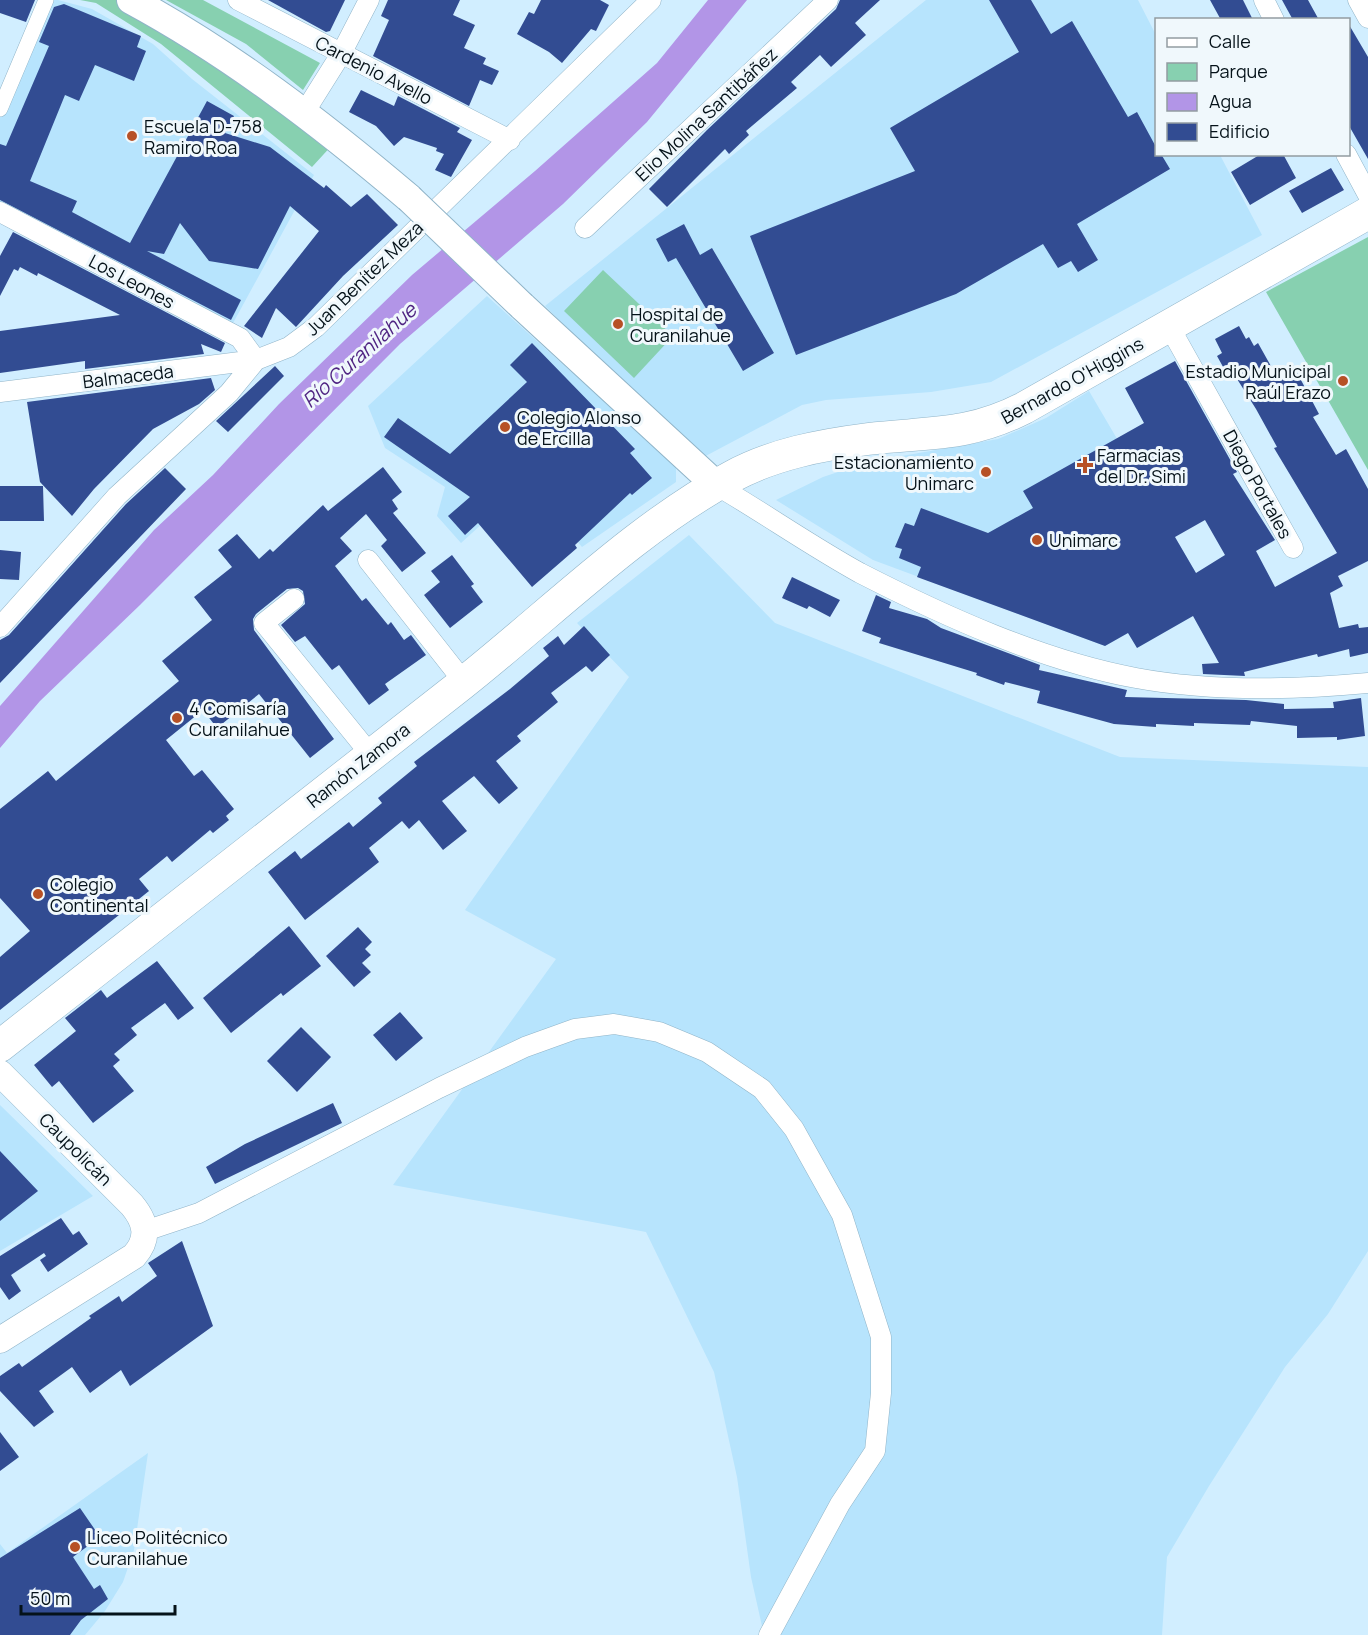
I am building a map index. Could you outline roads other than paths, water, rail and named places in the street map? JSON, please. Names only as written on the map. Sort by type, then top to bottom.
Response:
[{"type":"main road","points":[[131,0],[167,20],[304,113],[359,155],[409,198],[716,485]]},
{"type":"main road","name":"Bernardo O'Higgins","points":[[716,485],[754,466],[789,454],[868,440],[958,432],[992,423],[1024,408],[1368,213]]},
{"type":"main road","name":"Ramón Zamora","points":[[0,1046],[464,682],[649,531],[716,485]]},
{"type":"street","points":[[0,109],[46,0]]},
{"type":"street","name":"Cardenio Avello","points":[[238,0],[510,140]]},
{"type":"street","points":[[304,113],[341,54],[369,0]]},
{"type":"street","name":"Elio Molina Santibáñez","points":[[585,228],[828,0]]},
{"type":"street","points":[[1264,0],[1273,18]]},
{"type":"street","points":[[1358,0],[1368,18]]},
{"type":"street","name":"Juan Benítez Meza","points":[[0,627],[117,496],[222,400],[256,360],[289,347],[316,327],[456,189],[510,140],[648,1]]},
{"type":"street","points":[[1348,156],[1368,195]]},
{"type":"street","name":"Los Leones","points":[[0,212],[240,338],[256,360]]},
{"type":"street","name":"Diego Portales","points":[[1169,326],[1293,548]]},
{"type":"street","name":"Balmaceda","points":[[0,392],[256,360]]},
{"type":"street","points":[[716,485],[860,572],[948,615],[1013,642],[1104,671],[1137,679],[1211,687],[1326,687],[1368,683]]},
{"type":"street","points":[[368,560],[464,682]]},
{"type":"street","points":[[294,599],[264,623],[371,755]]},
{"type":"street","points":[[0,1340],[134,1256],[144,1240],[145,1231],[199,1213],[439,1088],[525,1047],[574,1029],[614,1024],[659,1032],[707,1052],[762,1089],[794,1129],[842,1215],[881,1337],[881,1393],[875,1451],[840,1504],[769,1635]]},
{"type":"street","name":"Caupolicán","points":[[0,1073],[132,1205],[144,1222],[145,1231]]},
{"type":"water","name":"Río Curanilahue","points":[[708,0],[747,0],[647,122],[563,204],[400,344],[140,605],[40,701],[0,748],[0,706],[154,530],[213,475],[279,404],[412,275],[535,171],[657,63]]},
{"type":"place","name":"Escuela D-758 Ramiro Roa","points":[[132,136]]},
{"type":"place","name":"Hospital de Curanilahue","points":[[618,324]]},
{"type":"place","name":"Estadio Municipal Raúl Erazo","points":[[1343,381]]},
{"type":"place","name":"Colegio Alonso de Ercilla","points":[[505,427]]},
{"type":"place","name":"Farmacias del Dr. Simi","points":[[1085,465]]},
{"type":"place","name":"Estacionamiento Unimarc","points":[[986,472]]},
{"type":"place","name":"Unimarc","points":[[1037,540]]},
{"type":"place","name":"4 Comisaría Curanilahue","points":[[177,718]]},
{"type":"place","name":"Colegio Continental","points":[[38,894]]},
{"type":"place","name":"Liceo Politécnico Curanilahue","points":[[75,1547]]}]
